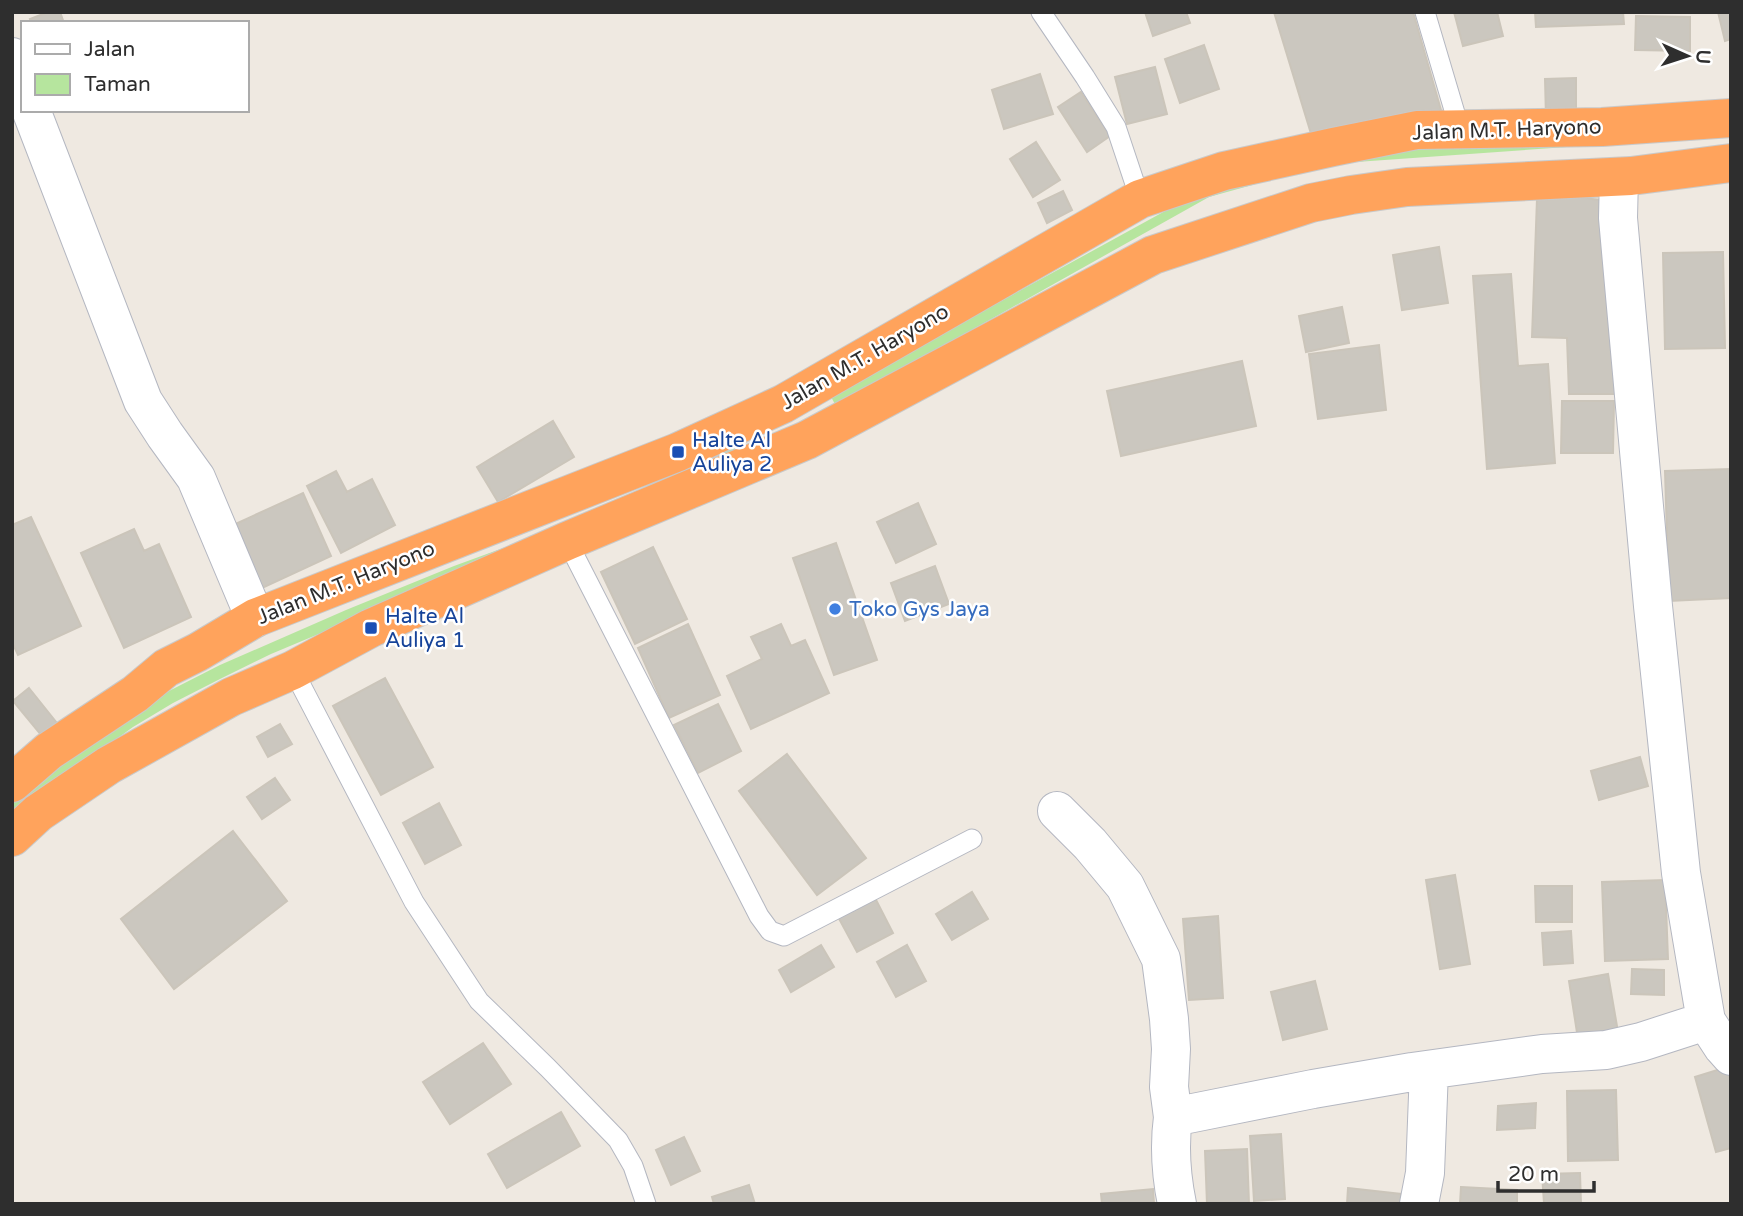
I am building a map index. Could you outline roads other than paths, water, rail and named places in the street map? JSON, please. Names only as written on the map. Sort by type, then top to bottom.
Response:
[{"type":"highway","name":"Jalan M.T. Haryono","points":[[12,783],[50,751],[135,694],[166,668],[255,618],[678,452],[783,404],[1140,199],[1224,171],[1417,130],[1602,127],[1731,118]]},
{"type":"highway","name":"Jalan M.T. Haryono","points":[[12,837],[38,813],[109,765],[231,696],[293,670],[371,628],[567,541],[807,440],[1153,255],[1311,203],[1407,187],[1619,177],[1731,163]]},
{"type":"highway","points":[[783,404],[807,440]]},
{"type":"street","points":[[12,57],[21,82]]},
{"type":"street","points":[[32,112],[143,401],[196,478],[255,618]]},
{"type":"street","points":[[1619,177],[1618,218],[1653,606],[1681,873],[1706,1021],[1731,1056]]},
{"type":"street","points":[[1057,811],[1090,844],[1125,886],[1161,959],[1171,1049],[1169,1087],[1173,1117],[1170,1139],[1172,1182],[1177,1204]]},
{"type":"street","points":[[1173,1117],[1313,1089],[1429,1070],[1542,1054],[1606,1050],[1706,1021]]},
{"type":"street","points":[[1419,1204],[1425,1173],[1429,1070]]},
{"type":"lane","points":[[1041,12],[1115,127],[1140,199]]},
{"type":"lane","points":[[1426,12],[1460,130]]},
{"type":"lane","points":[[567,541],[753,904],[770,931],[784,936],[972,839]]},
{"type":"lane","points":[[293,670],[414,902],[472,990],[480,1002],[618,1140],[633,1166],[646,1204]]},
{"type":"place","name":"Halte Al Auliya 2","points":[[678,452]]},
{"type":"place","name":"Toko Gys Jaya","points":[[835,609]]},
{"type":"place","name":"Halte Al Auliya 1","points":[[371,628]]}]
